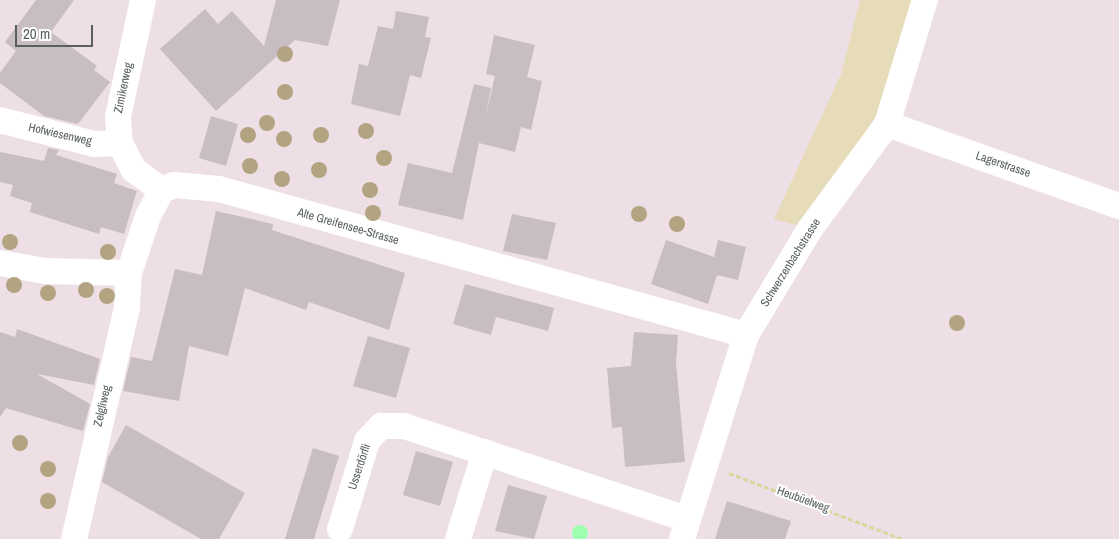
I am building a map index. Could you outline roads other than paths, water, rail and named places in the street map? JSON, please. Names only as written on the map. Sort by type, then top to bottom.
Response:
[{"type":"street","name":"Zimikerweg","points":[[143,0],[118,116],[120,143],[134,170],[162,190]]},
{"type":"street","name":"Schwerzenbachstrasse","points":[[685,529],[703,463],[746,336],[810,230],[887,124],[925,0]]},
{"type":"street","name":"Hofwiesenweg","points":[[0,120],[95,144],[120,143]]},
{"type":"street","name":"Lagerstrasse","points":[[887,124],[1119,206]]},
{"type":"street","name":"Alte Greifensee-Strasse","points":[[162,190],[174,184],[219,189],[746,336]]},
{"type":"street","points":[[0,263],[45,271],[130,272],[148,216],[162,190]]},
{"type":"street","name":"Zelgliweg","points":[[74,539],[127,308],[130,272]]},
{"type":"street","name":"Usserdörfli","points":[[340,529],[367,442],[381,426],[404,426],[485,452],[685,529]]},
{"type":"street","points":[[458,539],[485,452]]}]
